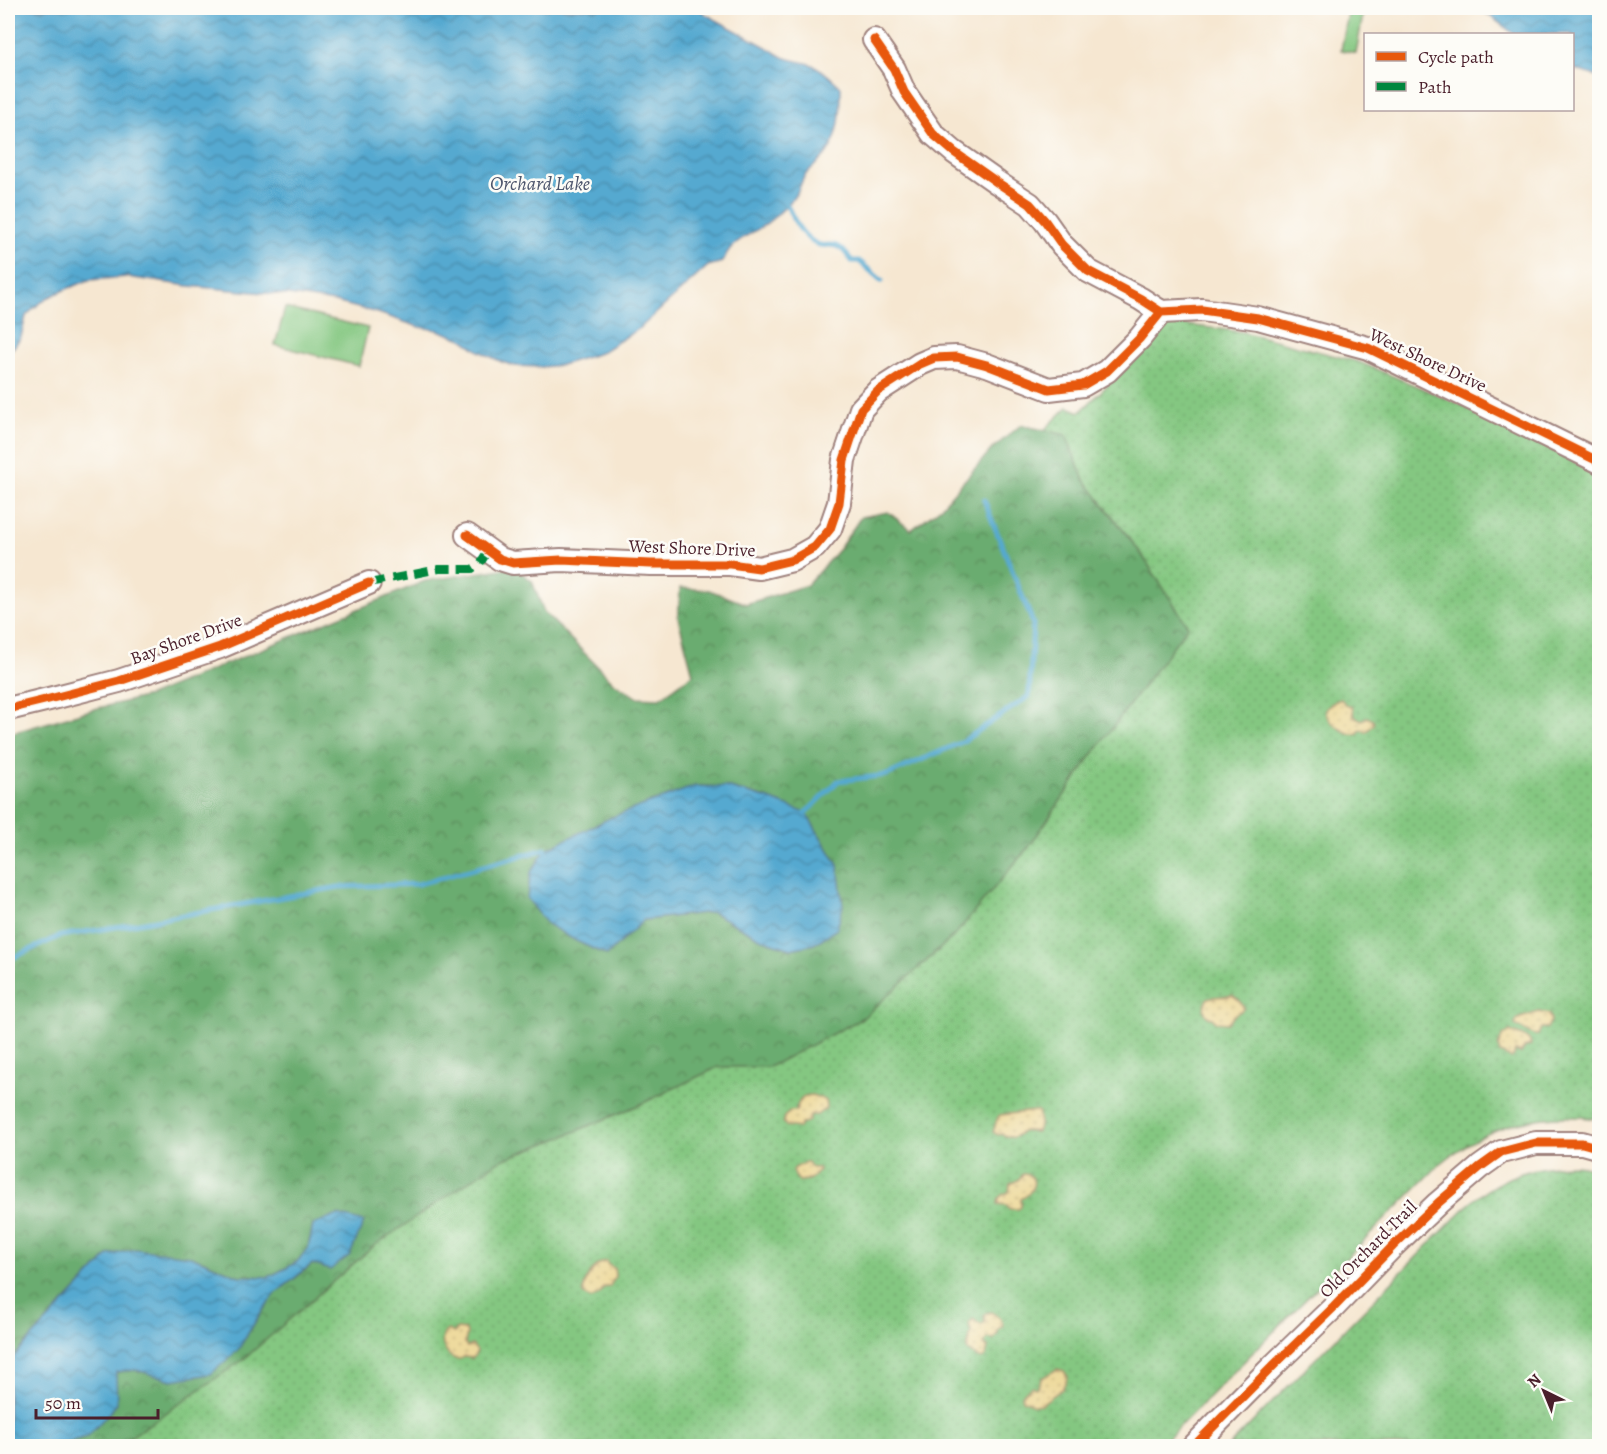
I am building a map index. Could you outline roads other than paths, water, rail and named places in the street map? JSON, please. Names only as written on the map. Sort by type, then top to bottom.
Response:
[{"type":"street","points":[[874,40],[894,69],[904,92],[933,134],[1030,204],[1062,245],[1088,271],[1161,312]]},
{"type":"street","name":"West Shore Drive","points":[[467,535],[500,559],[513,563],[561,560],[651,564],[730,564],[759,568],[792,560],[815,546],[830,529],[839,503],[844,460],[861,409],[878,391],[920,364],[934,358],[957,357],[987,365],[1049,389],[1083,385],[1107,371],[1140,338],[1161,312],[1202,310],[1258,318],[1368,348],[1599,462]]},
{"type":"street","name":"Bay Shore Drive","points":[[8,709],[119,681],[220,647],[369,583]]},
{"type":"street","name":"Old Orchard Trail","points":[[1194,1446],[1400,1239],[1480,1167],[1502,1152],[1536,1143],[1582,1143],[1599,1148]]},
{"type":"water","name":"Orchard Lake","points":[[8,8],[698,8],[781,56],[810,64],[827,74],[841,87],[839,122],[831,147],[804,177],[790,202],[767,223],[730,248],[723,262],[708,266],[640,328],[600,353],[561,365],[515,366],[479,351],[462,339],[438,330],[419,327],[335,302],[127,277],[89,280],[47,298],[26,316],[21,337],[8,352]]},
{"type":"water","points":[[1479,8],[1599,8],[1599,77],[1574,69],[1574,33],[1513,33]]},
{"type":"water","points":[[695,786],[726,787],[769,799],[806,813],[838,865],[843,906],[837,929],[814,944],[791,949],[764,940],[712,912],[644,920],[607,955],[547,924],[527,898],[531,872],[546,849],[612,817]]},
{"type":"water","points":[[338,1215],[364,1222],[350,1255],[330,1270],[312,1264],[275,1294],[238,1350],[211,1374],[172,1380],[136,1370],[116,1372],[117,1404],[87,1437],[51,1446],[8,1446],[8,1363],[109,1255],[135,1249],[191,1256],[239,1276],[269,1277],[297,1262],[308,1248],[313,1225]]},
{"type":"waterway","points":[[787,205],[800,229],[809,239],[820,245],[834,245],[840,248],[852,261],[859,261],[882,281]]},
{"type":"waterway","points":[[806,813],[838,781],[887,775],[962,742],[1029,696],[1033,623],[984,500]]},
{"type":"waterway","points":[[8,960],[60,936],[339,887],[418,884],[546,849]]}]
